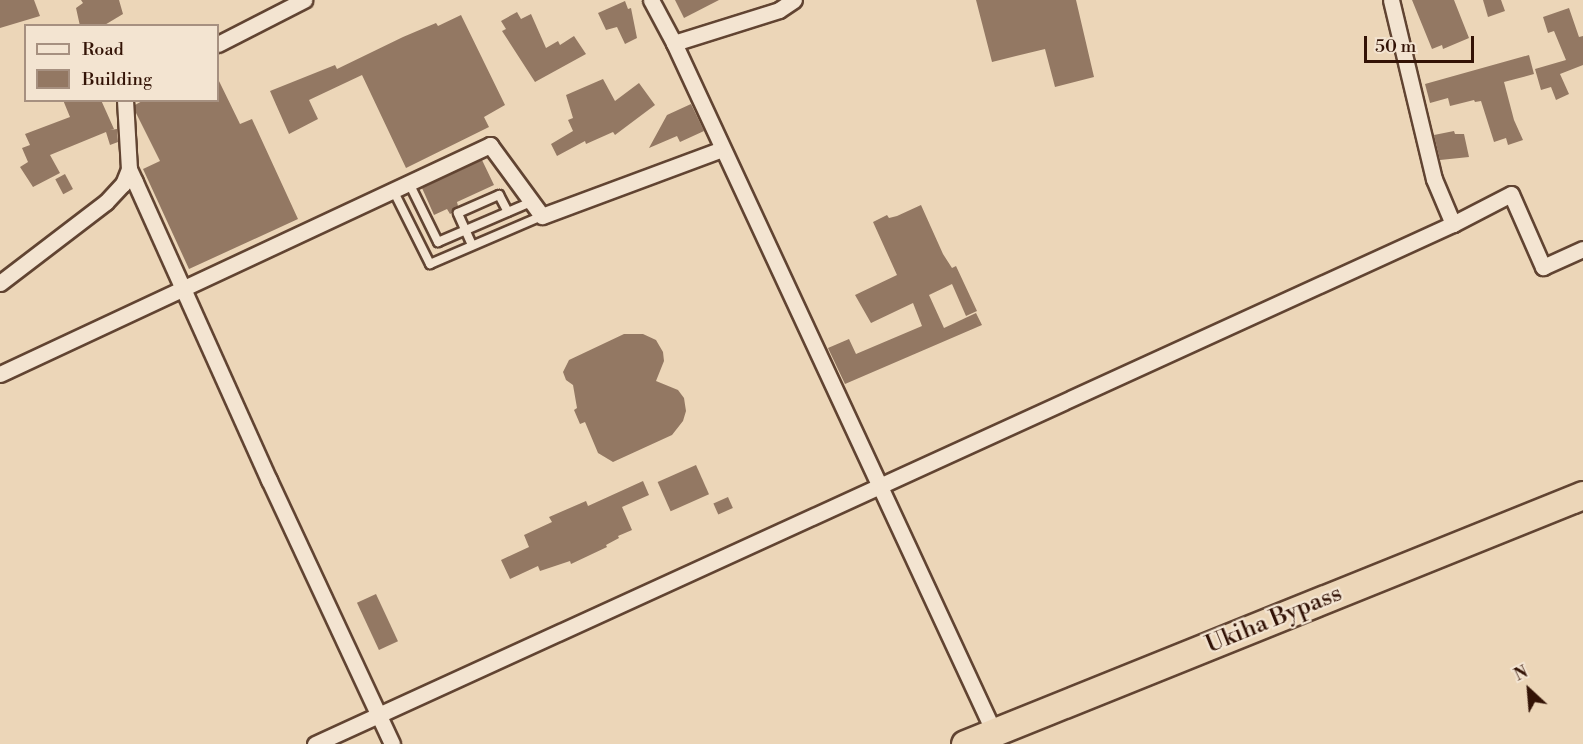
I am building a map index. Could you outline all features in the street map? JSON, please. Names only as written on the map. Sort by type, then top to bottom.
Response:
[{"type":"highway","name":"Ukiha Bypass","points":[[964,744],[1583,495]]},
{"type":"street","points":[[219,43],[304,0]]},
{"type":"street","points":[[651,0],[674,43],[994,732]]},
{"type":"street","points":[[674,43],[779,10],[794,0]]},
{"type":"street","points":[[1391,0],[1434,179],[1454,224]]},
{"type":"street","points":[[125,102],[129,169],[392,744]]},
{"type":"street","points":[[0,374],[490,145],[542,216],[722,149]]},
{"type":"street","points":[[0,283],[106,202],[123,184],[129,169]]},
{"type":"street","points":[[315,744],[1454,224],[1510,194],[1543,267],[1583,249]]},
{"type":"lane","points":[[409,183],[438,242],[531,202]]},
{"type":"lane","points":[[393,190],[430,264],[542,216]]},
{"type":"lane","points":[[472,245],[458,213],[499,195],[507,212]]},
{"type":"building","points":[[0,0],[34,0],[40,16],[0,28]]},
{"type":"building","points":[[81,0],[119,0],[123,14],[106,24],[80,24],[76,8],[83,3]]},
{"type":"building","points":[[675,0],[719,0],[684,18]]},
{"type":"building","points":[[976,0],[1076,0],[1094,77],[1055,87],[1045,49],[992,62]]},
{"type":"building","points":[[1412,0],[1454,0],[1469,38],[1443,49],[1442,45],[1432,49]]},
{"type":"building","points":[[1483,0],[1501,0],[1505,11],[1488,17]]},
{"type":"building","points":[[625,1],[628,9],[631,8],[637,38],[625,44],[617,27],[606,30],[598,13]]},
{"type":"building","points":[[1569,8],[1579,37],[1583,36],[1583,65],[1560,74],[1569,94],[1556,100],[1551,87],[1541,90],[1535,69],[1566,60],[1554,31],[1548,33],[1543,17]]},
{"type":"building","points":[[517,12],[521,19],[531,14],[546,48],[558,41],[560,45],[574,36],[586,54],[535,82],[502,31],[506,29],[501,21]]},
{"type":"building","points":[[461,15],[505,105],[484,117],[489,127],[406,168],[362,75],[309,100],[318,119],[289,134],[270,91],[335,65],[337,69],[403,37],[436,23],[438,26]]},
{"type":"building","points":[[1529,55],[1534,74],[1504,82],[1514,120],[1523,140],[1508,145],[1506,138],[1494,142],[1481,101],[1475,102],[1474,100],[1450,106],[1448,98],[1430,103],[1425,84]]},
{"type":"building","points":[[603,79],[615,101],[639,83],[655,105],[615,135],[613,132],[586,144],[585,141],[557,156],[551,144],[573,131],[568,120],[573,118],[566,95]]},
{"type":"building","points":[[219,81],[240,124],[252,119],[298,219],[189,269],[143,169],[160,161],[136,113],[135,105],[140,102],[219,102]]},
{"type":"building","points":[[64,102],[102,102],[114,129],[110,130],[117,129],[118,142],[110,145],[106,132],[50,155],[60,173],[33,187],[20,167],[28,162],[22,148],[30,145],[25,134],[70,117]]},
{"type":"building","points":[[691,104],[704,131],[680,142],[677,136],[649,148],[667,115]]},
{"type":"building","points":[[1454,131],[1455,134],[1464,134],[1469,157],[1440,160],[1434,135]]},
{"type":"building","points":[[482,160],[494,185],[457,202],[458,206],[450,214],[447,209],[434,215],[422,188]]},
{"type":"building","points":[[65,174],[73,189],[63,194],[55,179]]},
{"type":"building","points":[[921,205],[943,254],[952,268],[956,266],[977,311],[966,316],[952,284],[929,295],[944,328],[976,313],[982,325],[845,384],[828,348],[849,339],[856,354],[922,326],[913,303],[871,323],[855,295],[897,275],[873,222],[887,215],[889,218],[897,216]]},
{"type":"building","points":[[624,334],[643,334],[656,340],[663,352],[664,361],[656,381],[678,390],[684,398],[686,411],[683,421],[672,435],[613,462],[598,453],[585,422],[580,424],[574,410],[577,408],[573,385],[566,380],[563,372],[569,360]]},
{"type":"building","points":[[696,465],[709,494],[671,511],[658,482]]},
{"type":"building","points":[[643,481],[649,495],[622,507],[632,530],[618,536],[619,538],[606,545],[607,547],[571,564],[570,561],[540,571],[538,566],[510,579],[501,560],[529,547],[524,535],[552,522],[549,517],[586,501],[588,506]]},
{"type":"building","points":[[728,497],[733,508],[718,514],[713,504]]},
{"type":"building","points":[[376,594],[398,641],[379,650],[357,603]]}]
